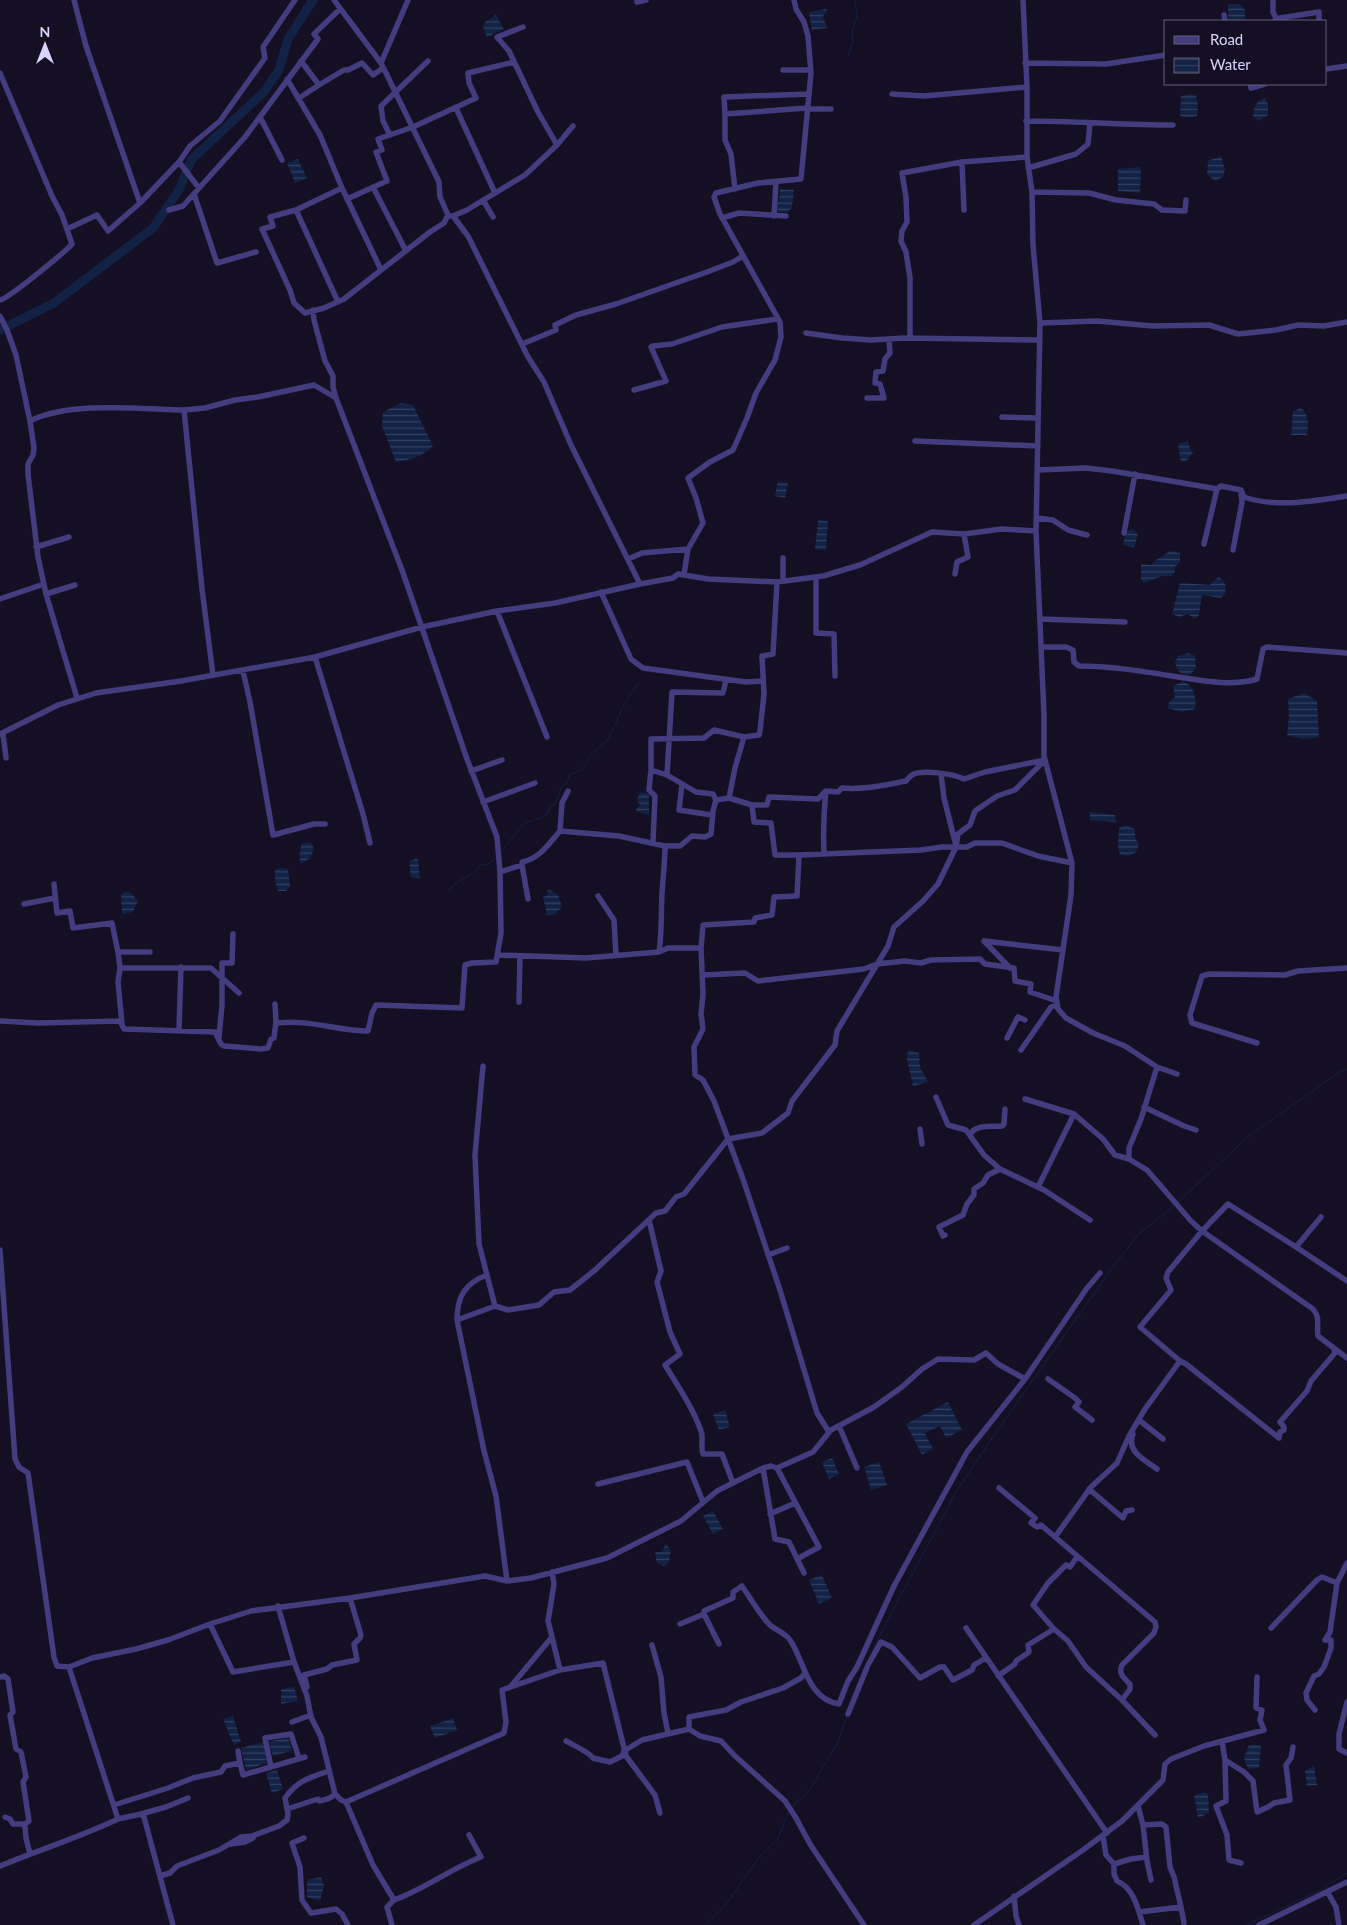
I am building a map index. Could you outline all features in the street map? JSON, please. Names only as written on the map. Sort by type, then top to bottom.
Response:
[{"type":"street","points":[[74,0],[86,46],[140,203]]},
{"type":"street","points":[[67,229],[97,215],[108,231],[140,203],[179,162],[190,146],[220,121],[237,100],[265,58],[263,47],[295,0]]},
{"type":"street","points":[[334,0],[382,66],[439,182],[440,197],[450,216],[468,236],[522,344],[544,382],[571,445],[640,584]]},
{"type":"street","points":[[299,98],[344,70],[362,63],[373,75],[382,66],[408,0]]},
{"type":"street","points":[[637,0],[637,2],[646,0]]},
{"type":"street","points":[[684,574],[688,549],[702,523],[696,498],[688,478],[710,462],[733,450],[748,418],[756,393],[775,360],[781,337],[780,322],[722,218],[714,197],[716,193],[758,183],[801,179],[810,70],[808,36],[794,0]]},
{"type":"street","points":[[1023,0],[1027,87],[1027,158],[1032,192],[1033,245],[1040,323],[1036,531],[1045,760],[1072,863],[1071,895],[1057,1003],[1060,1013],[1066,1018],[1094,1033],[1125,1046],[1157,1067],[1177,1074]]},
{"type":"street","points":[[1273,0],[1273,12],[1276,20],[1319,12],[1319,20]]},
{"type":"street","points":[[169,210],[183,206],[246,137],[318,39],[314,34],[340,9]]},
{"type":"street","points":[[522,27],[497,36],[514,62],[538,112],[557,145]]},
{"type":"street","points":[[1025,63],[1106,64],[1164,55]]},
{"type":"street","points":[[301,61],[319,86]]},
{"type":"street","points":[[390,135],[383,122],[381,106],[396,94],[428,61]]},
{"type":"street","points":[[347,199],[388,181],[376,152],[382,150],[378,139],[413,128],[476,98],[468,83],[468,74],[514,62]]},
{"type":"street","points":[[1327,68],[1347,66]]},
{"type":"street","points":[[782,70],[810,70]]},
{"type":"street","points":[[0,72],[52,196],[62,215],[72,244],[66,252],[5,299],[0,300]]},
{"type":"street","points":[[287,79],[320,135],[342,188],[381,270]]},
{"type":"street","points":[[1250,85],[1251,88],[1262,85]]},
{"type":"street","points":[[892,94],[924,96],[1027,87]]},
{"type":"street","points":[[735,188],[731,154],[725,140],[724,97],[809,94]]},
{"type":"street","points":[[456,108],[495,193]]},
{"type":"street","points":[[724,114],[807,108],[831,109]]},
{"type":"street","points":[[260,117],[282,160]]},
{"type":"street","points":[[1026,122],[1070,121],[1173,125]]},
{"type":"street","points":[[1028,168],[1076,154],[1088,144],[1090,123]]},
{"type":"street","points":[[342,188],[296,210],[270,217],[273,226],[262,229],[294,303],[305,313],[338,302],[430,232],[444,224],[450,216],[483,200],[525,175],[557,145],[573,126]]},
{"type":"street","points":[[910,338],[910,278],[906,252],[901,241],[902,231],[907,222],[906,197],[902,173],[962,162],[1027,158]]},
{"type":"street","points":[[179,162],[199,188]]},
{"type":"street","points":[[962,162],[964,210]]},
{"type":"street","points":[[774,216],[776,182]]},
{"type":"street","points":[[373,187],[406,250]]},
{"type":"street","points":[[1032,192],[1089,193],[1116,200],[1154,204],[1162,210],[1185,211],[1186,200]]},
{"type":"street","points":[[194,194],[217,263],[256,252]]},
{"type":"street","points":[[483,200],[493,217]]},
{"type":"street","points":[[296,210],[338,302]]},
{"type":"street","points":[[722,218],[739,213],[786,216]]},
{"type":"street","points":[[522,344],[556,330],[555,325],[576,315],[616,304],[707,272],[743,256]]},
{"type":"street","points":[[276,1021],[277,1023],[301,1022],[318,1026],[349,1028],[359,1032],[368,1031],[376,1005],[462,1008],[465,965],[496,962],[501,933],[500,872],[497,837],[471,771],[402,570],[336,398],[333,376],[326,361],[314,320],[313,310]]},
{"type":"street","points":[[0,316],[16,355],[30,421],[34,448],[33,455],[28,464],[28,474],[36,547],[46,594],[77,698]]},
{"type":"street","points":[[634,390],[666,382],[651,347],[653,346],[672,344],[722,327],[778,319]]},
{"type":"street","points":[[1040,323],[1097,321],[1153,326],[1209,326],[1238,334],[1276,330],[1298,325],[1324,326],[1347,322]]},
{"type":"street","points":[[806,332],[842,338],[889,340],[910,338],[1040,340]]},
{"type":"street","points":[[867,398],[884,398],[880,384],[875,383],[876,372],[883,371],[885,359],[890,353],[889,340]]},
{"type":"street","points":[[30,421],[57,412],[86,409],[184,410],[205,408],[235,400],[258,398],[314,385],[336,398]]},
{"type":"street","points":[[184,410],[213,676]]},
{"type":"street","points":[[1002,417],[1038,418]]},
{"type":"street","points":[[915,441],[1038,446]]},
{"type":"street","points":[[1038,470],[1086,468],[1136,474],[1217,489],[1221,486],[1241,490]]},
{"type":"street","points":[[1124,533],[1136,474]]},
{"type":"street","points":[[1204,544],[1217,489]]},
{"type":"street","points":[[1241,490],[1244,497],[1274,502],[1299,502],[1347,496]]},
{"type":"street","points":[[1233,550],[1242,502],[1241,490]]},
{"type":"street","points":[[1037,518],[1053,520],[1068,530],[1087,535]]},
{"type":"street","points":[[6,758],[2,734],[58,706],[96,692],[213,676],[315,657],[422,627],[497,610],[555,603],[673,578],[678,574],[708,579],[780,581],[816,577],[860,565],[932,532],[964,534],[1002,529],[1036,531]]},
{"type":"street","points":[[955,574],[957,562],[968,557],[964,534]]},
{"type":"street","points":[[36,547],[69,538]]},
{"type":"street","points":[[628,560],[642,553],[688,549]]},
{"type":"street","points":[[653,842],[655,796],[649,790],[652,770],[651,739],[704,738],[714,730],[744,736],[759,735],[764,694],[762,656],[773,654],[783,558]]},
{"type":"street","points":[[816,577],[816,633],[834,634],[835,676]]},
{"type":"street","points":[[0,599],[44,584]]},
{"type":"street","points":[[46,594],[75,585]]},
{"type":"street","points":[[601,592],[631,660],[643,668],[726,680],[763,681]]},
{"type":"street","points":[[497,610],[546,737]]},
{"type":"street","points":[[1040,619],[1125,622]]},
{"type":"street","points":[[1041,647],[1066,647],[1073,650],[1074,662],[1079,666],[1208,681],[1249,682],[1257,679],[1263,650],[1267,647],[1347,653]]},
{"type":"street","points":[[315,657],[363,814],[370,843]]},
{"type":"street","points":[[243,670],[273,835],[314,824],[325,824]]},
{"type":"street","points":[[667,775],[672,692],[722,694],[726,680]]},
{"type":"street","points":[[729,798],[744,736]]},
{"type":"street","points":[[471,771],[502,760]]},
{"type":"street","points":[[716,800],[729,798],[752,806],[767,805],[770,798],[818,799],[826,791],[838,792],[842,788],[856,789],[906,781],[911,775],[919,773],[955,774],[964,779],[985,772],[1045,760]]},
{"type":"street","points":[[457,1320],[495,1306],[508,1310],[539,1305],[554,1292],[570,1290],[595,1270],[656,1213],[666,1211],[676,1197],[684,1194],[728,1140],[762,1134],[788,1114],[792,1101],[835,1044],[837,1031],[888,946],[894,927],[923,901],[938,884],[956,847],[958,834],[970,825],[975,811],[997,796],[1015,790],[1045,760]]},
{"type":"street","points":[[560,831],[619,836],[665,846],[680,846],[692,836],[708,836],[711,834],[712,814],[716,800],[713,794],[696,792],[667,775],[652,770]]},
{"type":"street","points":[[940,774],[956,847]]},
{"type":"street","points":[[483,802],[535,783]]},
{"type":"street","points":[[682,784],[679,810],[712,814]]},
{"type":"street","points":[[500,872],[522,865],[522,862],[532,860],[544,850],[560,831],[562,803],[568,791]]},
{"type":"street","points":[[824,853],[823,827],[825,823],[824,806],[826,791]]},
{"type":"street","points":[[752,806],[754,822],[771,823],[775,855],[921,850],[967,847],[974,843],[1002,843],[1038,856],[1072,863]]},
{"type":"street","points":[[659,952],[662,926],[662,893],[665,878],[665,846]]},
{"type":"street","points":[[799,855],[797,896],[774,898],[772,915],[760,916],[754,922],[703,924],[701,1014],[703,1028],[694,1047],[695,1075],[703,1080],[714,1101],[768,1255],[817,1413],[829,1432]]},
{"type":"street","points":[[522,865],[528,899]]},
{"type":"street","points":[[54,884],[57,913],[70,911],[73,928],[112,923],[120,968],[118,982],[124,1029],[215,1032],[224,1046],[268,1048],[271,1039],[274,1038],[275,1004]]},
{"type":"street","points":[[598,896],[614,920],[616,955]]},
{"type":"street","points":[[24,904],[55,898]]},
{"type":"street","points":[[219,1039],[222,963],[232,963],[233,934]]},
{"type":"street","points":[[1010,968],[984,941],[1063,950]]},
{"type":"street","points":[[498,955],[586,958],[659,952],[668,948],[702,948]]},
{"type":"street","points":[[118,952],[150,952]]},
{"type":"street","points":[[519,1002],[520,956]]},
{"type":"street","points":[[703,975],[746,972],[758,981],[864,969],[877,964],[905,961],[921,963],[931,960],[980,959],[985,964],[1014,968],[1015,981],[1031,984],[1030,992],[1050,997],[1057,1003]]},
{"type":"street","points":[[179,1030],[181,967]]},
{"type":"street","points":[[120,968],[211,968],[239,993]]},
{"type":"street","points":[[1257,1043],[1192,1023],[1190,1016],[1202,976],[1210,974],[1286,975],[1298,971],[1347,968]]},
{"type":"street","points":[[1021,1050],[1051,1007],[1057,1003]]},
{"type":"street","points":[[1007,1038],[1018,1017],[1025,1020]]},
{"type":"street","points":[[0,1021],[38,1023],[120,1021],[122,1024]]},
{"type":"street","points":[[483,1066],[475,1155],[479,1244],[495,1306]]},
{"type":"street","points":[[1129,1159],[1129,1148],[1157,1067]]},
{"type":"street","points":[[936,1097],[948,1125],[966,1130],[984,1155],[1000,1169],[1038,1187],[1090,1220]]},
{"type":"street","points":[[1025,1099],[1074,1114],[1103,1139],[1115,1155],[1129,1159],[1147,1170],[1202,1231],[1313,1309],[1318,1319],[1316,1329],[1318,1336],[1347,1358]]},
{"type":"street","points":[[1144,1107],[1196,1130]]},
{"type":"street","points":[[970,1135],[974,1129],[981,1127],[1002,1126],[1004,1124],[1005,1110]]},
{"type":"street","points":[[1038,1187],[1074,1114]]},
{"type":"street","points":[[920,1129],[922,1144]]},
{"type":"street","points":[[945,1235],[943,1236],[938,1227],[961,1217],[974,1195],[974,1189],[988,1175],[1000,1169]]},
{"type":"street","points":[[1334,1349],[1335,1353],[1280,1422],[1284,1430],[1280,1432],[1279,1438],[1140,1328],[1170,1290],[1166,1278],[1168,1272],[1202,1231],[1228,1204],[1347,1281]]},
{"type":"street","points":[[1296,1247],[1321,1217]]},
{"type":"street","points":[[649,1220],[661,1271],[657,1282],[670,1332],[680,1354],[665,1365],[696,1418],[703,1434],[701,1450],[703,1454],[722,1454],[733,1483]]},
{"type":"street","points":[[768,1255],[787,1248]]},
{"type":"street","points":[[0,1250],[16,1459],[18,1467],[28,1473],[54,1657],[57,1666],[69,1667],[92,1658],[168,1640],[251,1611],[350,1598],[485,1576],[507,1581],[531,1578],[607,1558],[681,1521],[716,1491],[763,1468],[771,1466],[777,1468],[813,1452],[829,1432],[874,1406],[938,1359],[974,1360],[986,1353],[998,1364],[1025,1379]]},
{"type":"street","points":[[680,1624],[704,1614],[704,1611],[733,1598],[734,1592],[742,1586],[770,1625],[790,1638],[810,1684],[820,1695],[833,1704],[839,1704],[848,1681],[857,1667],[894,1586],[967,1452],[1025,1379],[1087,1288],[1100,1273]]},
{"type":"street","points":[[488,1275],[470,1283],[461,1298],[457,1310],[457,1320],[484,1451],[496,1496],[507,1581]]},
{"type":"street","points":[[0,1337],[7,1336]]},
{"type":"street","points":[[1055,1537],[1089,1490],[1117,1463],[1139,1420],[1180,1361]]},
{"type":"street","points":[[1048,1379],[1075,1398],[1078,1402],[1075,1406],[1092,1420]]},
{"type":"street","points":[[1139,1420],[1163,1438]]},
{"type":"street","points":[[839,1426],[858,1468]]},
{"type":"street","points":[[1133,1430],[1133,1450],[1139,1457],[1157,1469]]},
{"type":"street","points":[[598,1484],[687,1462],[704,1502]]},
{"type":"street","points":[[763,1468],[774,1539],[789,1542],[804,1573]]},
{"type":"street","points":[[777,1468],[819,1546],[797,1559]]},
{"type":"street","points":[[999,1488],[1035,1518],[1031,1523],[1037,1526],[1042,1525],[1155,1622],[1154,1633],[1122,1665],[1120,1674],[1130,1684],[1130,1689],[1122,1700]]},
{"type":"street","points":[[1089,1490],[1122,1518],[1126,1511],[1132,1510]]},
{"type":"street","points":[[770,1514],[795,1503]]},
{"type":"street","points":[[1078,1557],[1070,1566],[1066,1565],[1048,1583],[1039,1599],[1033,1605],[1054,1630],[1068,1641],[1086,1667],[1122,1700],[1155,1735]]},
{"type":"street","points":[[1315,1710],[1307,1700],[1306,1693],[1314,1676],[1319,1674],[1324,1667],[1331,1648],[1331,1640],[1325,1640],[1330,1632],[1337,1582],[1347,1563]]},
{"type":"street","points":[[552,1572],[554,1584],[548,1621],[560,1670]]},
{"type":"street","points":[[1271,1628],[1317,1580],[1322,1577],[1337,1582]]},
{"type":"street","points":[[306,1692],[309,1695],[304,1675],[328,1669],[332,1665],[357,1660],[354,1644],[361,1635],[350,1598]]},
{"type":"street","points":[[278,1606],[294,1662],[306,1692],[311,1715],[321,1737],[335,1794],[346,1802],[373,1865],[394,1900]]},
{"type":"street","points":[[704,1614],[719,1644]]},
{"type":"street","points":[[210,1624],[233,1672],[294,1662]]},
{"type":"street","points":[[966,1628],[1105,1834]]},
{"type":"street","points":[[998,1676],[1016,1664],[1016,1661],[1029,1652],[1028,1645],[1054,1630]]},
{"type":"street","points":[[511,1686],[552,1637]]},
{"type":"street","points":[[848,1714],[868,1665],[882,1642],[892,1647],[920,1678],[940,1667],[944,1667],[953,1680],[972,1670],[974,1665],[984,1659],[989,1661]]},
{"type":"street","points":[[652,1645],[661,1677],[668,1733]]},
{"type":"street","points":[[346,1802],[504,1733],[506,1722],[502,1690],[560,1670],[602,1663],[624,1751],[629,1761],[655,1795],[660,1814]]},
{"type":"street","points":[[69,1667],[118,1819]]},
{"type":"street","points":[[689,1728],[689,1717],[726,1710],[742,1702],[783,1688],[802,1678],[805,1673]]},
{"type":"street","points":[[0,1677],[4,1676],[8,1679],[14,1705],[13,1712],[10,1715],[14,1742],[16,1748],[21,1752],[26,1777],[23,1782],[29,1821],[24,1825],[12,1824],[10,1819],[5,1817]]},
{"type":"street","points":[[974,1925],[1105,1834],[1138,1806],[1163,1780],[1165,1764],[1171,1758],[1188,1751],[1264,1730],[1260,1720],[1262,1710],[1256,1708],[1258,1677]]},
{"type":"street","points":[[1347,1702],[1339,1734],[1339,1748],[1347,1753]]},
{"type":"street","points":[[292,1722],[311,1715]]},
{"type":"street","points":[[566,1741],[576,1745],[578,1749],[590,1754],[593,1758],[608,1762],[622,1756],[624,1751],[642,1740],[689,1728],[700,1736],[721,1741],[734,1756],[786,1801],[810,1844],[864,1925]]},
{"type":"street","points":[[238,1751],[243,1774],[271,1767],[302,1757],[291,1734],[265,1738],[271,1767]]},
{"type":"street","points":[[1222,1741],[1225,1760],[1226,1801],[1216,1806],[1228,1835],[1229,1860],[1241,1863]]},
{"type":"street","points":[[1225,1760],[1244,1772],[1253,1781],[1258,1812],[1274,1803],[1290,1800],[1286,1765],[1291,1758],[1293,1747]]},
{"type":"street","points":[[114,1805],[193,1778],[221,1772],[225,1766],[240,1763]]},
{"type":"street","points":[[160,1876],[170,1873],[177,1866],[219,1850],[241,1837],[258,1834],[279,1826],[287,1820],[285,1798],[298,1782],[329,1771]]},
{"type":"street","points":[[287,1809],[318,1799],[319,1801],[325,1800],[335,1794]]},
{"type":"street","points":[[0,1866],[86,1834],[118,1819],[166,1807],[188,1798]]},
{"type":"street","points":[[1138,1806],[1143,1825],[1146,1857],[1151,1880]]},
{"type":"street","points":[[1090,1809],[1105,1834],[1106,1855],[1114,1864],[1114,1874],[1117,1881],[1126,1885],[1143,1925]]},
{"type":"street","points":[[141,1814],[144,1817],[173,1925]]},
{"type":"street","points":[[1143,1825],[1162,1824],[1166,1827],[1170,1866],[1184,1923]]},
{"type":"street","points":[[24,1825],[30,1854]]},
{"type":"street","points":[[392,1925],[387,1907],[394,1900],[427,1886],[454,1868],[481,1857],[469,1835]]},
{"type":"street","points":[[304,1838],[292,1843],[300,1867],[302,1900],[311,1913],[336,1909],[342,1914],[348,1925]]},
{"type":"street","points":[[1114,1864],[1146,1857]]},
{"type":"street","points":[[1260,1925],[1347,1882]]},
{"type":"street","points":[[1328,1893],[1336,1907],[1339,1925]]},
{"type":"street","points":[[1014,1896],[1019,1925]]},
{"type":"street","points":[[1139,1912],[1181,1907]]},
{"type":"water","points":[[1228,4],[1240,4],[1245,10],[1245,20],[1228,20]]},
{"type":"water","points":[[826,9],[827,11],[823,16],[827,28],[812,30],[809,12]]},
{"type":"water","points":[[496,15],[504,29],[487,37],[483,27],[485,22]]},
{"type":"water","points":[[1196,95],[1198,105],[1197,116],[1188,118],[1180,116],[1181,96]]},
{"type":"water","points":[[1265,98],[1268,104],[1268,115],[1258,121],[1253,116],[1255,107],[1257,102]]},
{"type":"water","points":[[1221,156],[1225,170],[1223,177],[1215,181],[1207,174],[1208,161]]},
{"type":"water","points":[[298,159],[307,178],[295,183],[287,163]]},
{"type":"water","points":[[1141,167],[1140,193],[1118,191],[1118,169]]},
{"type":"water","points":[[780,189],[794,190],[792,207],[788,212],[778,212],[776,204],[779,201]]},
{"type":"water","points":[[401,403],[413,405],[433,446],[416,457],[396,462],[382,426],[383,412]]},
{"type":"water","points":[[1301,408],[1307,417],[1307,435],[1291,435],[1293,411]]},
{"type":"water","points":[[1188,441],[1193,453],[1186,461],[1181,462],[1178,444]]},
{"type":"water","points":[[778,481],[788,483],[785,498],[775,496]]},
{"type":"water","points":[[818,520],[828,521],[826,550],[815,549]]},
{"type":"water","points":[[1133,529],[1138,535],[1134,547],[1123,545],[1126,531]]},
{"type":"water","points":[[1170,551],[1180,553],[1180,561],[1175,567],[1175,572],[1172,576],[1162,576],[1144,583],[1141,579],[1141,564],[1152,565],[1153,562]]},
{"type":"water","points":[[1218,577],[1225,584],[1225,594],[1221,598],[1202,595],[1199,615],[1195,619],[1188,614],[1179,617],[1172,614],[1180,583],[1210,585]]},
{"type":"water","points":[[1188,653],[1195,656],[1196,668],[1190,675],[1180,672],[1175,663],[1178,656]]},
{"type":"water","points":[[1183,681],[1192,689],[1196,705],[1195,709],[1181,712],[1168,708],[1169,702],[1175,697],[1173,686]]},
{"type":"water","points":[[1304,693],[1317,701],[1319,737],[1303,739],[1287,735],[1288,699]]},
{"type":"water","points":[[640,792],[649,794],[649,815],[635,811],[640,805],[637,799]]},
{"type":"water","points":[[1090,812],[1115,815],[1116,822],[1090,820]]},
{"type":"water","points":[[1126,825],[1135,829],[1135,838],[1139,845],[1135,853],[1128,856],[1120,855],[1118,847],[1119,828]]},
{"type":"water","points":[[309,842],[314,849],[310,858],[301,864],[299,858],[301,844]]},
{"type":"water","points":[[418,859],[420,878],[411,877],[409,861]]},
{"type":"water","points":[[280,868],[288,869],[290,887],[286,891],[278,891],[275,881],[275,870]]},
{"type":"water","points":[[550,890],[558,895],[562,907],[554,915],[547,915],[543,897],[548,895],[547,891]]},
{"type":"water","points":[[125,892],[130,892],[138,901],[133,912],[122,914],[121,895]]},
{"type":"water","points":[[908,1050],[919,1053],[920,1067],[928,1082],[913,1086],[907,1059]]},
{"type":"water","points":[[948,1402],[962,1430],[946,1438],[940,1426],[925,1433],[933,1449],[922,1455],[906,1424]]},
{"type":"water","points":[[725,1410],[730,1427],[719,1430],[713,1414]]},
{"type":"water","points":[[832,1458],[839,1474],[829,1479],[822,1462]]},
{"type":"water","points":[[879,1462],[887,1485],[871,1490],[864,1467]]},
{"type":"water","points":[[713,1511],[723,1529],[713,1534],[703,1516]]},
{"type":"water","points":[[666,1544],[671,1551],[669,1562],[664,1566],[657,1563],[655,1552],[661,1552]]},
{"type":"water","points":[[822,1575],[832,1598],[819,1604],[809,1580]]},
{"type":"water","points":[[294,1687],[298,1701],[281,1704],[281,1689]]},
{"type":"water","points":[[233,1716],[241,1742],[234,1745],[223,1719]]},
{"type":"water","points":[[453,1718],[457,1730],[435,1738],[430,1726]]},
{"type":"water","points":[[288,1737],[292,1751],[273,1756],[269,1742]]},
{"type":"water","points":[[264,1742],[267,1763],[246,1770],[241,1748]]},
{"type":"water","points":[[1249,1745],[1261,1745],[1259,1768],[1248,1769],[1244,1758]]},
{"type":"water","points":[[1314,1766],[1317,1785],[1307,1786],[1305,1771]]},
{"type":"water","points":[[277,1770],[283,1789],[272,1793],[266,1773]]},
{"type":"water","points":[[1206,1792],[1208,1794],[1209,1813],[1198,1818],[1194,1795]]},
{"type":"water","points":[[321,1877],[324,1886],[320,1901],[307,1897],[307,1880]]},
{"type":"waterway","points":[[0,330],[54,303],[153,228],[179,190],[191,160],[264,92],[279,70],[288,39],[313,0]]},
{"type":"waterway","points":[[848,56],[853,41],[852,32],[857,16],[855,0]]},
{"type":"waterway","points":[[501,852],[524,823],[543,817],[549,812],[549,806],[555,804],[562,786],[567,783],[569,775],[581,770],[586,765],[590,755],[607,741],[628,697],[639,683]]},
{"type":"waterway","points":[[448,890],[481,865],[488,864],[497,857]]},
{"type":"waterway","points":[[1178,1202],[1250,1135],[1338,1073],[1347,1069]]},
{"type":"waterway","points":[[872,1652],[956,1492],[999,1428],[1112,1268],[1139,1234],[1174,1206]]},
{"type":"waterway","points":[[792,1807],[811,1788],[838,1742],[847,1716]]},
{"type":"waterway","points":[[705,1925],[725,1906],[757,1860],[778,1839],[789,1810]]},
{"type":"waterway","points":[[1246,1925],[1319,1891],[1347,1873]]}]
